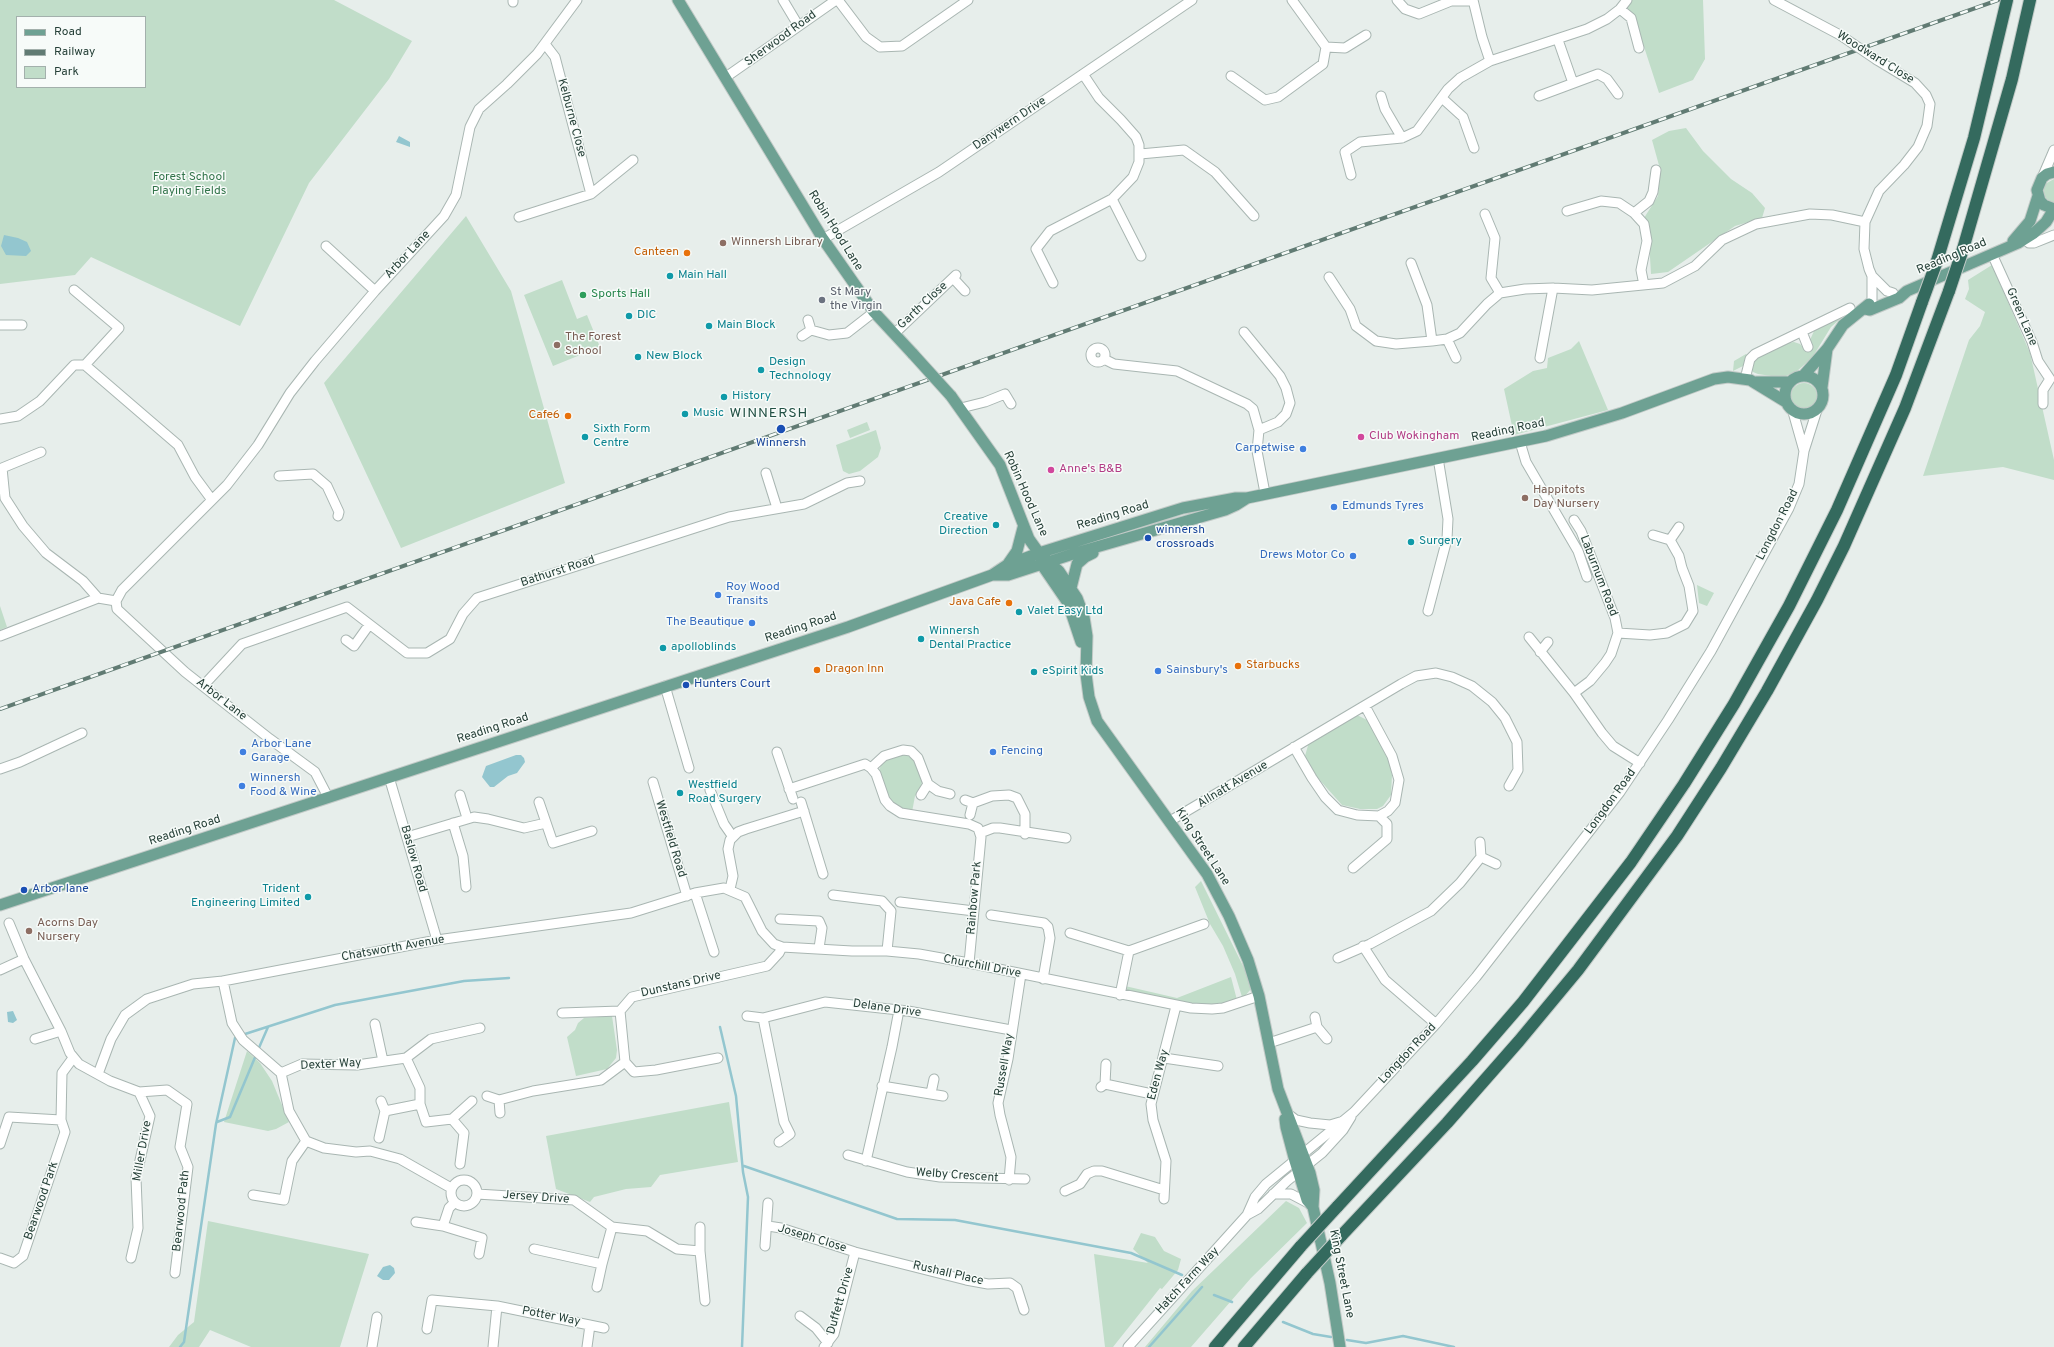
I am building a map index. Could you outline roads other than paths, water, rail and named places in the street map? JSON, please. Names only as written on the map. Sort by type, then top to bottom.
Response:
[{"type":"highway","points":[[1215,1347],[1301,1246],[1435,1102],[1523,1002],[1631,862],[1684,784],[1734,704],[1789,606],[1823,538],[1877,419],[1937,261],[1974,138],[2007,0]]},
{"type":"highway","points":[[1244,1347],[1307,1273],[1447,1123],[1519,1041],[1578,970],[1667,849],[1721,768],[1775,678],[1844,546],[1906,408],[1963,249],[2002,117],[2030,0]]},
{"type":"main road","name":"Robin Hood Lane","points":[[678,0],[823,239],[857,289],[874,312],[961,408],[1000,465],[1009,484],[1023,528],[1046,563]]},
{"type":"main road","points":[[2042,178],[2047,174],[2054,172]]},
{"type":"main road","name":"Reading Road","points":[[2007,247],[2026,226],[2033,213],[2038,196],[2038,186],[2042,178]]},
{"type":"main road","points":[[2038,196],[2044,205],[2054,209]]},
{"type":"main road","name":"Reading Road","points":[[1803,376],[1827,349],[1843,325],[1868,305],[1893,293],[1906,290],[2007,247],[2029,241],[2046,222],[2054,209]]},
{"type":"main road","name":"Reading Road","points":[[1868,305],[1870,310],[1899,298],[1906,290]]},
{"type":"main road","name":"Reading Road","points":[[1822,387],[1827,349]]},
{"type":"main road","points":[[1803,376],[1814,379],[1822,387],[1823,398],[1817,410],[1806,415],[1794,412],[1786,402],[1785,392],[1790,382],[1803,376]]},
{"type":"main road","name":"Reading Road","points":[[0,905],[848,626],[992,575],[1007,565],[1039,553],[1183,508],[1236,498],[1246,498],[1265,493],[1439,462],[1610,418],[1714,379],[1728,377],[1750,381],[1790,382]]},
{"type":"main road","name":"Reading Road","points":[[1750,381],[1786,402]]},
{"type":"main road","name":"Reading Road","points":[[992,575],[1008,575],[1105,544],[1225,510],[1246,498]]},
{"type":"main road","points":[[1007,565],[1017,551],[1023,528]]},
{"type":"main road","points":[[1071,588],[1076,569],[1080,561],[1105,544]]},
{"type":"main road","name":"King Street Lane","points":[[1046,563],[1071,588],[1077,598],[1084,617],[1087,659],[1086,682],[1097,721],[1208,874],[1229,916],[1248,960],[1259,996],[1278,1089],[1286,1111],[1286,1127],[1314,1190],[1312,1205],[1330,1283],[1340,1347]]},
{"type":"main road","name":"King Street Lane","points":[[1046,563],[1068,603],[1087,659]]},
{"type":"street","points":[[783,0],[798,25]]},
{"type":"street","name":"Sherwood Road","points":[[726,77],[751,61],[798,25],[837,0]]},
{"type":"street","points":[[837,0],[866,37],[880,47],[902,46],[968,0]]},
{"type":"street","name":"Danywern Drive","points":[[823,239],[939,172],[1083,74],[1179,4],[1192,0]]},
{"type":"street","points":[[1231,76],[1265,100],[1278,97],[1323,64],[1326,47],[1311,24],[1292,0]]},
{"type":"street","points":[[1397,0],[1404,8],[1419,14],[1451,1],[1473,0],[1482,37],[1490,61]]},
{"type":"street","points":[[1351,175],[1345,152],[1360,142],[1402,138],[1416,131],[1460,78],[1490,61],[1558,40],[1607,19],[1620,9],[1627,0]]},
{"type":"street","name":"Woodward Close","points":[[1774,0],[1840,35],[1919,86],[1929,100],[1931,109],[1926,132],[1918,147],[1904,165],[1879,191],[1865,222],[1864,249],[1872,276],[1868,305]]},
{"type":"street","name":"Arbor Lane","points":[[328,797],[315,772],[270,739],[203,686],[117,609],[116,600],[122,590],[227,485],[258,446],[290,393],[375,291],[448,210],[457,190],[470,127],[479,109],[507,84],[545,44],[575,1]]},
{"type":"street","points":[[1620,9],[1631,18],[1639,48]]},
{"type":"street","points":[[1326,47],[1345,48],[1366,35]]},
{"type":"street","points":[[1558,40],[1573,83]]},
{"type":"street","name":"Kelburne Close","points":[[545,44],[555,57],[591,194]]},
{"type":"street","points":[[1053,283],[1036,249],[1050,232],[1112,200],[1133,176],[1139,162],[1140,154],[1136,137],[1099,98],[1083,74]]},
{"type":"street","points":[[1539,96],[1598,74],[1607,78],[1618,94]]},
{"type":"street","points":[[1381,96],[1385,109],[1402,138]]},
{"type":"street","points":[[1442,98],[1463,117],[1474,148]]},
{"type":"street","points":[[1140,154],[1184,150],[1215,172],[1254,216]]},
{"type":"street","points":[[2042,178],[2054,150]]},
{"type":"street","points":[[519,217],[591,194],[633,160]]},
{"type":"street","points":[[1634,213],[1649,201],[1653,192],[1656,170]]},
{"type":"street","points":[[1112,200],[1141,256]]},
{"type":"street","points":[[1567,211],[1600,201],[1619,203],[1634,213],[1644,224],[1647,241],[1641,270],[1644,285]]},
{"type":"street","points":[[1485,214],[1495,238],[1491,278],[1500,293]]},
{"type":"street","points":[[1329,276],[1350,309],[1356,326],[1376,341],[1396,344],[1432,341],[1447,339],[1460,333],[1487,304],[1500,293],[1525,289],[1552,288],[1592,290],[1663,283],[1695,266],[1722,240],[1756,224],[1810,214],[1832,215],[1865,222]]},
{"type":"street","points":[[2029,241],[2054,235]]},
{"type":"street","points":[[326,246],[375,291]]},
{"type":"street","name":"Green Lane","points":[[1992,254],[2029,335],[2038,361],[2052,380],[2043,390],[2043,404]]},
{"type":"street","points":[[1411,263],[1427,305],[1432,341]]},
{"type":"street","name":"Woodward Close","points":[[1872,276],[1887,291],[1893,293]]},
{"type":"street","name":"Garth Close","points":[[894,334],[954,277],[965,292]]},
{"type":"street","points":[[1540,358],[1552,288]]},
{"type":"street","points":[[74,290],[119,328],[85,366]]},
{"type":"street","points":[[1750,381],[1752,356],[1850,308]]},
{"type":"street","points":[[802,336],[811,330],[829,335],[847,333],[874,312]]},
{"type":"street","points":[[808,320],[811,330]]},
{"type":"street","points":[[0,326],[22,325]]},
{"type":"street","points":[[1244,332],[1280,376],[1286,388],[1290,403],[1286,414],[1278,422],[1259,430]]},
{"type":"street","points":[[1802,332],[1808,347]]},
{"type":"street","points":[[1447,339],[1456,358]]},
{"type":"street","points":[[1104,359],[1114,364],[1177,371],[1248,404],[1255,414],[1259,430],[1257,451],[1265,493]]},
{"type":"street","points":[[0,419],[18,416],[40,401],[74,365],[85,366],[114,389],[178,445],[195,477],[212,500]]},
{"type":"street","points":[[961,408],[985,402],[1005,394],[1011,404]]},
{"type":"street","name":"Longdon Road","points":[[1301,1163],[1341,1122],[1354,1112],[1436,1024],[1476,978],[1593,828],[1640,763],[1711,651],[1789,508],[1801,475],[1804,451],[1817,410]]},
{"type":"street","name":"Longdon Road","points":[[1794,412],[1804,451]]},
{"type":"street","points":[[1520,442],[1530,468],[1578,551],[1587,577]]},
{"type":"street","points":[[41,452],[2,468],[3,499],[46,553],[83,581],[98,598]]},
{"type":"street","points":[[1428,611],[1447,539],[1448,519],[1439,462]]},
{"type":"street","points":[[766,473],[776,508]]},
{"type":"street","points":[[279,476],[313,474],[327,486],[339,512],[338,516]]},
{"type":"street","name":"Bathurst Road","points":[[203,686],[242,644],[348,607],[369,625],[407,653],[427,653],[450,639],[463,614],[477,598],[728,517],[804,504],[847,483],[860,481]]},
{"type":"street","name":"Laburnum Road","points":[[1574,520],[1581,531],[1615,618],[1618,633],[1613,649],[1605,663],[1590,681],[1574,693]]},
{"type":"street","points":[[1653,535],[1670,540],[1679,527]]},
{"type":"street","name":"Laburnum Road","points":[[1618,633],[1650,635],[1667,633],[1685,624],[1690,618],[1693,611],[1689,586],[1679,556],[1670,540]]},
{"type":"street","points":[[0,636],[98,598],[116,600]]},
{"type":"street","points":[[354,646],[369,625]]},
{"type":"street","points":[[1529,637],[1574,693],[1591,720],[1613,746],[1640,763]]},
{"type":"street","points":[[346,640],[362,652]]},
{"type":"street","points":[[1540,652],[1548,642]]},
{"type":"street","name":"Allnatt Avenue","points":[[1170,821],[1416,676],[1436,673],[1452,677],[1472,686],[1492,702],[1505,718],[1517,742],[1521,771],[1509,786]]},
{"type":"street","points":[[665,686],[689,768]]},
{"type":"street","points":[[1294,747],[1325,797],[1338,810],[1357,815],[1378,816],[1388,811],[1395,803],[1399,780],[1392,756],[1365,706]]},
{"type":"street","points":[[0,769],[20,762],[82,733]]},
{"type":"street","points":[[871,768],[884,756],[903,750],[911,751],[918,758],[928,784],[938,791],[950,794]]},
{"type":"street","points":[[777,752],[789,789],[804,811],[823,874]]},
{"type":"street","points":[[789,789],[865,764],[876,774],[881,793],[890,806],[901,813],[969,824],[978,828],[980,833],[993,828],[1025,834],[1066,838]]},
{"type":"street","name":"Baslow Road","points":[[389,777],[437,940]]},
{"type":"street","name":"Westfield Road","points":[[653,782],[691,895],[714,952]]},
{"type":"street","points":[[921,795],[928,784]]},
{"type":"street","points":[[710,790],[724,824],[733,837]]},
{"type":"street","points":[[460,795],[467,818]]},
{"type":"street","points":[[970,815],[969,801],[992,796],[1010,795],[1017,798],[1025,814],[1025,834]]},
{"type":"street","points":[[539,802],[553,842],[592,831]]},
{"type":"street","points":[[782,947],[774,944],[762,931],[745,897],[730,889],[733,876],[728,850],[730,840],[738,832],[804,811]]},
{"type":"street","points":[[1353,868],[1387,839],[1387,824],[1378,816]]},
{"type":"street","points":[[407,837],[467,818],[481,817],[524,828],[546,823]]},
{"type":"street","points":[[453,823],[463,856],[466,887]]},
{"type":"street","name":"Rainbow Park","points":[[969,963],[980,833]]},
{"type":"street","points":[[1338,958],[1431,912],[1460,883],[1481,857],[1480,842]]},
{"type":"street","points":[[1481,857],[1496,864]]},
{"type":"street","name":"Chatsworth Avenue","points":[[98,1074],[115,1029],[129,1011],[147,999],[193,984],[223,981],[437,940],[631,913],[718,888],[730,889]]},
{"type":"street","points":[[833,895],[882,901],[891,911],[887,951]]},
{"type":"street","points":[[900,902],[974,911]]},
{"type":"street","points":[[991,914],[1044,923],[1048,927],[1050,938],[1043,979]]},
{"type":"street","points":[[780,919],[819,921],[822,928],[819,948]]},
{"type":"street","points":[[9,923],[24,959],[73,1058]]},
{"type":"street","points":[[1070,933],[1129,951],[1204,924]]},
{"type":"street","points":[[1363,946],[1385,980],[1436,1024]]},
{"type":"street","name":"Churchill Drive","points":[[782,947],[852,951],[887,951],[969,963],[1176,1006],[1212,1009],[1233,1005],[1259,996]]},
{"type":"street","name":"Dunstans Drive","points":[[620,1011],[632,997],[767,966],[779,953],[782,947]]},
{"type":"street","points":[[1120,995],[1129,951]]},
{"type":"street","points":[[0,970],[24,959]]},
{"type":"street","name":"Russell Way","points":[[1009,1180],[1011,1157],[998,1103],[1008,1059],[1011,1030],[1021,974]]},
{"type":"street","points":[[223,981],[232,1023],[243,1040],[281,1073],[289,1111],[306,1141],[324,1148],[356,1152],[370,1151],[400,1159],[451,1188]]},
{"type":"street","name":"Delane Drive","points":[[747,1016],[762,1018],[825,1002],[898,1010],[1011,1030]]},
{"type":"street","name":"Eden Way","points":[[1065,1190],[1080,1184],[1087,1174],[1094,1171],[1102,1171],[1164,1194],[1166,1160],[1153,1120],[1150,1104],[1164,1058],[1176,1006]]},
{"type":"street","points":[[866,1161],[892,1047],[898,1010]]},
{"type":"street","points":[[562,1013],[620,1011],[625,1062],[634,1072],[718,1058]]},
{"type":"street","points":[[1316,1017],[1317,1028],[1327,1039]]},
{"type":"street","points":[[762,1018],[784,1122],[790,1134],[799,1138]]},
{"type":"street","points":[[376,1024],[383,1061]]},
{"type":"street","name":"Dexter Way","points":[[281,1073],[302,1064],[357,1065],[406,1058],[431,1039],[480,1028]]},
{"type":"street","points":[[1269,1043],[1317,1028]]},
{"type":"street","points":[[34,1039],[60,1031]]},
{"type":"street","name":"Bearwood Path","points":[[73,1058],[85,1069],[110,1081],[139,1092],[167,1090],[187,1104],[180,1147],[188,1167],[175,1273]]},
{"type":"street","name":"Bearwood Park","points":[[0,1258],[14,1263],[23,1256],[65,1132],[61,1120],[62,1073],[73,1058]]},
{"type":"street","points":[[406,1058],[420,1088],[420,1104],[426,1122],[452,1119],[472,1101]]},
{"type":"street","points":[[1164,1058],[1219,1067]]},
{"type":"street","points":[[488,1096],[499,1100],[534,1091],[601,1080],[625,1062]]},
{"type":"street","points":[[1106,1064],[1103,1086],[1152,1094]]},
{"type":"street","points":[[931,1093],[934,1079]]},
{"type":"street","points":[[882,1086],[943,1096]]},
{"type":"street","name":"Miller Drive","points":[[131,1258],[138,1228],[136,1178],[150,1116],[139,1092]]},
{"type":"street","points":[[499,1100],[500,1113]]},
{"type":"street","points":[[379,1138],[386,1111],[381,1101]]},
{"type":"street","points":[[386,1111],[420,1104]]},
{"type":"street","points":[[1286,1111],[1302,1122],[1330,1125],[1341,1122]]},
{"type":"street","name":"Longdon Road","points":[[1301,1163],[1336,1140],[1344,1130],[1354,1112]]},
{"type":"street","points":[[0,1144],[9,1117],[61,1120]]},
{"type":"street","points":[[452,1119],[464,1133],[460,1164]]},
{"type":"street","points":[[778,1142],[790,1134]]},
{"type":"street","points":[[253,1195],[284,1200],[292,1161],[306,1141]]},
{"type":"street","name":"Welby Crescent","points":[[848,1155],[907,1172],[940,1177],[1009,1180],[1025,1179]]},
{"type":"street","name":"Hatch Farm Way","points":[[1247,1215],[1258,1209],[1274,1194],[1301,1163]]},
{"type":"street","name":"Hatch Farm Way","points":[[1128,1347],[1247,1215],[1255,1197],[1260,1190],[1301,1163]]},
{"type":"street","points":[[460,1180],[468,1180],[475,1186],[477,1194],[474,1202],[466,1207],[454,1203],[450,1196],[451,1188],[460,1180]]},
{"type":"street","name":"Jersey Drive","points":[[477,1194],[574,1200],[612,1226],[647,1231],[677,1249],[700,1251]]},
{"type":"street","points":[[1274,1194],[1291,1194],[1312,1205]]},
{"type":"street","points":[[443,1226],[449,1208],[454,1203]]},
{"type":"street","name":"Joseph Close","points":[[765,1246],[768,1226],[768,1203]]},
{"type":"street","points":[[416,1222],[443,1226],[482,1238],[479,1254]]},
{"type":"street","points":[[597,1287],[612,1226]]},
{"type":"street","name":"Joseph Close","points":[[768,1226],[781,1228],[855,1252]]},
{"type":"street","points":[[700,1227],[700,1251],[705,1301]]},
{"type":"street","points":[[534,1249],[602,1264]]},
{"type":"street","name":"Rushall Place","points":[[855,1252],[966,1280],[988,1284],[1010,1283],[1017,1288],[1024,1310]]},
{"type":"street","name":"Duffett Drive","points":[[826,1345],[834,1334],[855,1252]]},
{"type":"street","name":"Potter Way","points":[[427,1329],[432,1300],[497,1306],[604,1328]]},
{"type":"street","points":[[494,1347],[497,1306]]},
{"type":"street","points":[[800,1316],[816,1328],[826,1345]]},
{"type":"street","points":[[372,1347],[377,1317]]},
{"type":"street","points":[[587,1347],[590,1325]]},
{"type":"water","points":[[399,136],[410,142],[410,147],[396,142]]},
{"type":"water","points":[[4,235],[18,238],[27,242],[31,251],[26,256],[6,255],[1,246]]},
{"type":"water","points":[[516,755],[521,755],[525,762],[517,773],[508,776],[494,787],[490,787],[482,777],[486,766]]},
{"type":"water","points":[[13,1011],[17,1020],[13,1023],[8,1022],[7,1012]]},
{"type":"water","points":[[390,1265],[394,1268],[395,1273],[389,1280],[383,1280],[377,1276],[383,1267]]},
{"type":"waterway","points":[[242,1035],[335,1005],[464,981],[509,978]]},
{"type":"waterway","points":[[258,1050],[268,1027]]},
{"type":"waterway","points":[[720,1027],[736,1096],[743,1172],[748,1197],[742,1347]]},
{"type":"waterway","points":[[180,1347],[184,1342],[216,1124],[235,1038],[238,1037]]},
{"type":"waterway","points":[[217,1122],[230,1117],[256,1055]]},
{"type":"waterway","points":[[744,1166],[897,1219],[955,1220],[1131,1253],[1182,1275]]},
{"type":"waterway","points":[[1149,1347],[1202,1287]]},
{"type":"waterway","points":[[1214,1295],[1232,1302]]},
{"type":"waterway","points":[[1283,1322],[1313,1334],[1331,1337]]},
{"type":"waterway","points":[[1347,1340],[1366,1343],[1403,1336],[1454,1347]]},
{"type":"railway","points":[[0,709],[1998,0]]},
{"type":"place","name":"Winnersh Library","points":[[723,243]]},
{"type":"place","name":"Canteen","points":[[687,253]]},
{"type":"place","name":"Main Hall","points":[[670,276]]},
{"type":"place","name":"Sports Hall","points":[[583,295]]},
{"type":"place","name":"St Mary the Virgin","points":[[822,300]]},
{"type":"place","name":"DIC","points":[[629,316]]},
{"type":"place","name":"Main Block","points":[[709,326]]},
{"type":"place","name":"The Forest School","points":[[557,345]]},
{"type":"place","name":"New Block","points":[[638,357]]},
{"type":"place","name":"Design Technology","points":[[761,370]]},
{"type":"place","name":"History","points":[[724,397]]},
{"type":"place","name":"Music","points":[[685,414]]},
{"type":"place","name":"Cafe6","points":[[568,416]]},
{"type":"place","name":"Winnersh","points":[[781,429]]},
{"type":"place","name":"Sixth Form Centre","points":[[585,437]]},
{"type":"place","name":"Club Wokingham","points":[[1361,437]]},
{"type":"place","name":"Carpetwise","points":[[1303,449]]},
{"type":"place","name":"Anne's B&B","points":[[1051,470]]},
{"type":"place","name":"Happitots Day Nursery","points":[[1525,498]]},
{"type":"place","name":"Edmunds Tyres","points":[[1334,507]]},
{"type":"place","name":"Creative Direction","points":[[996,525]]},
{"type":"place","name":"winnersh crossroads","points":[[1148,538]]},
{"type":"place","name":"Surgery","points":[[1411,542]]},
{"type":"place","name":"Drews Motor Co","points":[[1353,556]]},
{"type":"place","name":"Roy Wood Transits","points":[[718,595]]},
{"type":"place","name":"Java Cafe","points":[[1009,603]]},
{"type":"place","name":"Valet Easy Ltd","points":[[1019,612]]},
{"type":"place","name":"The Beautique","points":[[752,623]]},
{"type":"place","name":"Winnersh Dental Practice","points":[[921,639]]},
{"type":"place","name":"apolloblinds","points":[[663,648]]},
{"type":"place","name":"Starbucks","points":[[1238,666]]},
{"type":"place","name":"Dragon Inn","points":[[817,670]]},
{"type":"place","name":"Sainsbury's","points":[[1158,671]]},
{"type":"place","name":"eSpirit Kids","points":[[1034,672]]},
{"type":"place","name":"Hunters Court","points":[[686,685]]},
{"type":"place","name":"Arbor Lane Garage","points":[[243,752]]},
{"type":"place","name":"Fencing","points":[[993,752]]},
{"type":"place","name":"Winnersh Food & Wine","points":[[242,786]]},
{"type":"place","name":"Westfield Road Surgery","points":[[680,793]]},
{"type":"place","name":"Arbor lane","points":[[24,890]]},
{"type":"place","name":"Trident Engineering Limited","points":[[308,897]]},
{"type":"place","name":"Acorns Day Nursery","points":[[29,931]]},
{"type":"district","name":"WINNERSH","points":[[769,414]]},
{"type":"park label","name":"Forest School Playing Fields","points":[[189,185]]}]
